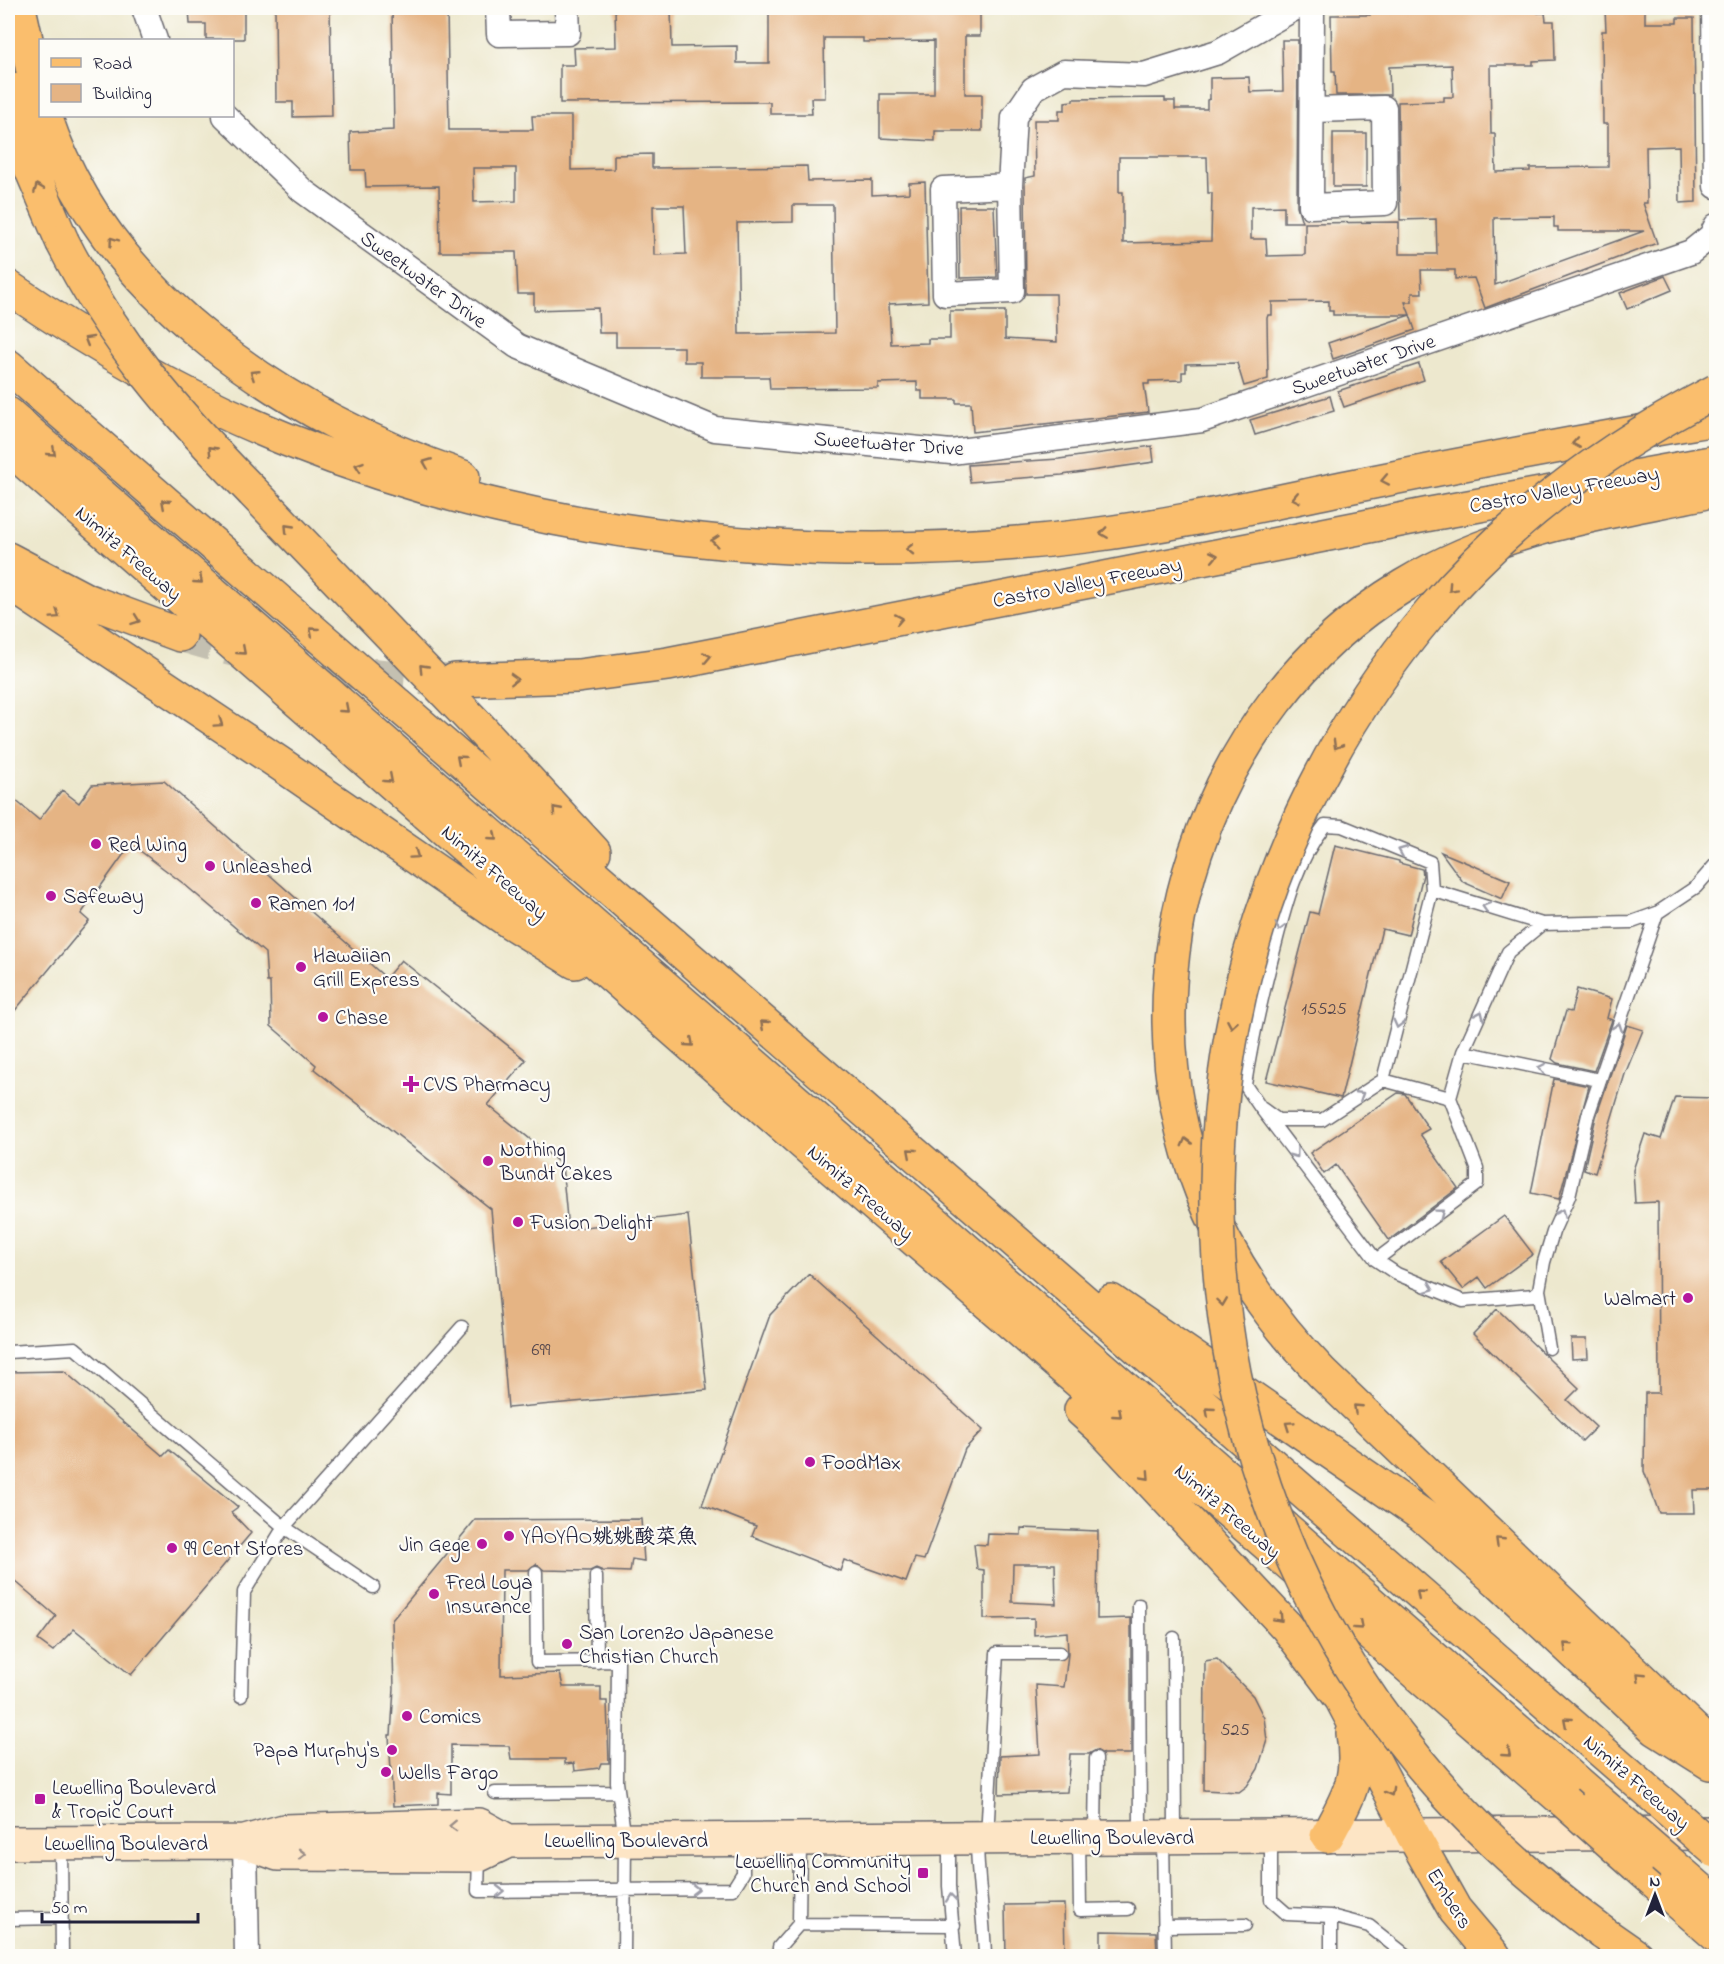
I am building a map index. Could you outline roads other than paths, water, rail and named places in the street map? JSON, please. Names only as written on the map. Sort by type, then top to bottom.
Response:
[{"type":"main road","points":[[19,8],[39,98]]},
{"type":"main road","points":[[8,88],[29,164],[62,241],[99,309],[146,375],[190,427],[478,726],[694,963]]},
{"type":"main road","points":[[45,117],[69,174],[92,213],[119,250],[164,300],[215,345],[261,378],[330,418],[412,457],[477,482],[537,514]]},
{"type":"main road","points":[[8,287],[130,364],[202,402],[284,439],[413,483],[537,514]]},
{"type":"main road","name":"Nimitz Freeway","points":[[8,366],[1716,1851]]},
{"type":"main road","points":[[1636,1956],[1603,1933],[1504,1853],[1415,1758],[1357,1677],[1334,1639],[1297,1566],[1260,1472],[1236,1385],[1229,1346],[1217,1246],[1219,1109],[1233,1018],[1243,973],[1271,886],[1306,801],[1350,722],[1376,683],[1432,610],[1495,544],[1529,513],[1602,458],[1670,415],[1716,391]]},
{"type":"main road","points":[[8,414],[1716,1903]]},
{"type":"main road","name":"Castro Valley Freeway","points":[[537,514],[656,534],[769,546],[871,549],[996,545],[1153,525],[1537,450],[1716,419]]},
{"type":"main road","name":"Nimitz Freeway","points":[[8,447],[803,1143],[1716,1935]]},
{"type":"main road","name":"Castro Valley Freeway","points":[[455,680],[578,676],[668,664],[1396,520],[1716,462]]},
{"type":"main road","points":[[1716,490],[1571,518],[1481,546],[1402,586],[1365,612],[1330,642],[1269,710],[1243,747],[1221,788],[1202,831],[1187,877],[1177,924],[1168,1008],[1170,1052],[1176,1099],[1186,1142],[1218,1229],[1262,1305],[1322,1373],[1716,1751]]},
{"type":"main road","points":[[8,559],[86,600],[180,635]]},
{"type":"main road","points":[[8,582],[279,763],[510,922],[646,1004]]},
{"type":"main road","points":[[803,1143],[932,1279],[1101,1428],[1287,1627],[1341,1698],[1351,1722],[1357,1760],[1352,1791],[1327,1836]]},
{"type":"main road","points":[[955,1190],[1200,1365],[1422,1515],[1498,1581],[1656,1729],[1716,1767]]},
{"type":"main road","name":"Embers","points":[[1351,1722],[1455,1910],[1494,1956]]},
{"type":"main road","name":"Lewelling Boulevard","points":[[8,1843],[245,1842],[279,1831],[478,1826],[508,1841]]},
{"type":"main road","name":"Lewelling Boulevard","points":[[245,1842],[278,1854],[478,1855],[508,1841],[1716,1833]]},
{"type":"street","points":[[144,8],[155,39]]},
{"type":"street","points":[[498,8],[500,34],[511,34],[567,33],[567,8]]},
{"type":"street","points":[[1010,186],[943,189],[945,294],[1012,291],[1010,186],[1014,117],[1033,89],[1064,72],[1144,75],[1218,52],[1295,8]]},
{"type":"street","points":[[1312,8],[1311,206],[1385,203],[1383,108],[1313,110]]},
{"type":"street","points":[[1714,8],[1716,186]]},
{"type":"street","name":"Sweetwater Drive","points":[[226,117],[303,191],[517,346],[715,429],[951,452],[1202,420],[1691,252],[1711,236],[1716,226]]},
{"type":"street","points":[[245,1842],[247,1956]]},
{"type":"lane","points":[[1260,1107],[1278,1120],[1322,1120],[1383,1080],[1432,891],[1430,862],[1342,826],[1325,825],[1311,842],[1289,893],[1255,1022],[1245,1084],[1260,1107],[1376,1260],[1397,1274],[1463,1301],[1518,1298],[1534,1295],[1539,1290]]},
{"type":"lane","points":[[1432,891],[1542,924],[1632,922],[1657,913],[1696,887],[1716,864]]},
{"type":"lane","points":[[1549,1348],[1539,1290],[1544,1262],[1569,1196],[1588,1115],[1599,1080],[1657,913]]},
{"type":"lane","points":[[1376,1260],[1477,1184],[1477,1168],[1450,1098],[1463,1052],[1508,952],[1542,924]]},
{"type":"lane","points":[[1463,1052],[1599,1080]]},
{"type":"lane","points":[[1383,1080],[1450,1098]]},
{"type":"lane","points":[[242,1696],[244,1592],[284,1527],[462,1327]]},
{"type":"lane","points":[[8,1352],[75,1348],[284,1527],[373,1587]]},
{"type":"lane","points":[[536,1572],[537,1662],[618,1661],[618,1792],[624,1840],[624,1956]]},
{"type":"lane","points":[[596,1576],[597,1662]]},
{"type":"lane","points":[[1139,1605],[1159,1837],[1165,1956]]},
{"type":"lane","points":[[1159,1837],[1174,1638]]},
{"type":"lane","points":[[955,1956],[949,1886],[971,1838],[997,1653],[1060,1653]]},
{"type":"lane","points":[[1096,1758],[1080,1910],[1128,1909]]},
{"type":"lane","points":[[495,1792],[618,1792]]},
{"type":"lane","points":[[1271,1836],[1271,1900],[1287,1914],[1331,1916],[1369,1926],[1403,1955]]},
{"type":"lane","points":[[971,1838],[983,1906],[985,1956]]},
{"type":"lane","points":[[779,1956],[779,1947],[799,1924],[801,1839]]},
{"type":"lane","points":[[478,1855],[478,1891],[733,1889],[744,1873],[744,1840]]},
{"type":"lane","points":[[61,1843],[62,1956]]},
{"type":"lane","points":[[1331,1916],[1331,1956]]},
{"type":"lane","points":[[8,1919],[61,1918]]},
{"type":"lane","points":[[799,1924],[954,1925]]},
{"type":"lane","points":[[1165,1926],[1245,1925]]},
{"type":"tunnel","points":[[180,635],[247,653],[315,667],[383,676],[453,680]]},
{"type":"place","name":"Red Wing","points":[[96,844]]},
{"type":"place","name":"Unleashed","points":[[210,866]]},
{"type":"place","name":"Safeway","points":[[51,896]]},
{"type":"place","name":"Ramen 101","points":[[256,903]]},
{"type":"place","name":"Hawaiian Grill Express","points":[[301,967]]},
{"type":"place","name":"Chase","points":[[323,1017]]},
{"type":"place","name":"CVS Pharmacy","points":[[411,1084]]},
{"type":"place","name":"Nothing Bundt Cakes","points":[[488,1161]]},
{"type":"place","name":"Fusion Delight","points":[[518,1222]]},
{"type":"place","name":"Walmart","points":[[1688,1298]]},
{"type":"place","name":"FoodMax","points":[[810,1462]]},
{"type":"place","name":"YAOYAO姚姚酸菜魚","points":[[509,1536]]},
{"type":"place","name":"Jin Gege","points":[[482,1544]]},
{"type":"place","name":"99 Cent Stores","points":[[172,1548]]},
{"type":"place","name":"Fred Loya Insurance","points":[[434,1594]]},
{"type":"place","name":"San Lorenzo Japanese Christian Church","points":[[567,1644]]},
{"type":"place","name":"Comics","points":[[407,1716]]},
{"type":"place","name":"Papa Murphy's","points":[[392,1750]]},
{"type":"place","name":"Wells Fargo","points":[[386,1772]]},
{"type":"place","name":"Lewelling Boulevard & Tropic Court","points":[[40,1799]]},
{"type":"place","name":"Lewelling Community Church and School","points":[[923,1873]]}]
